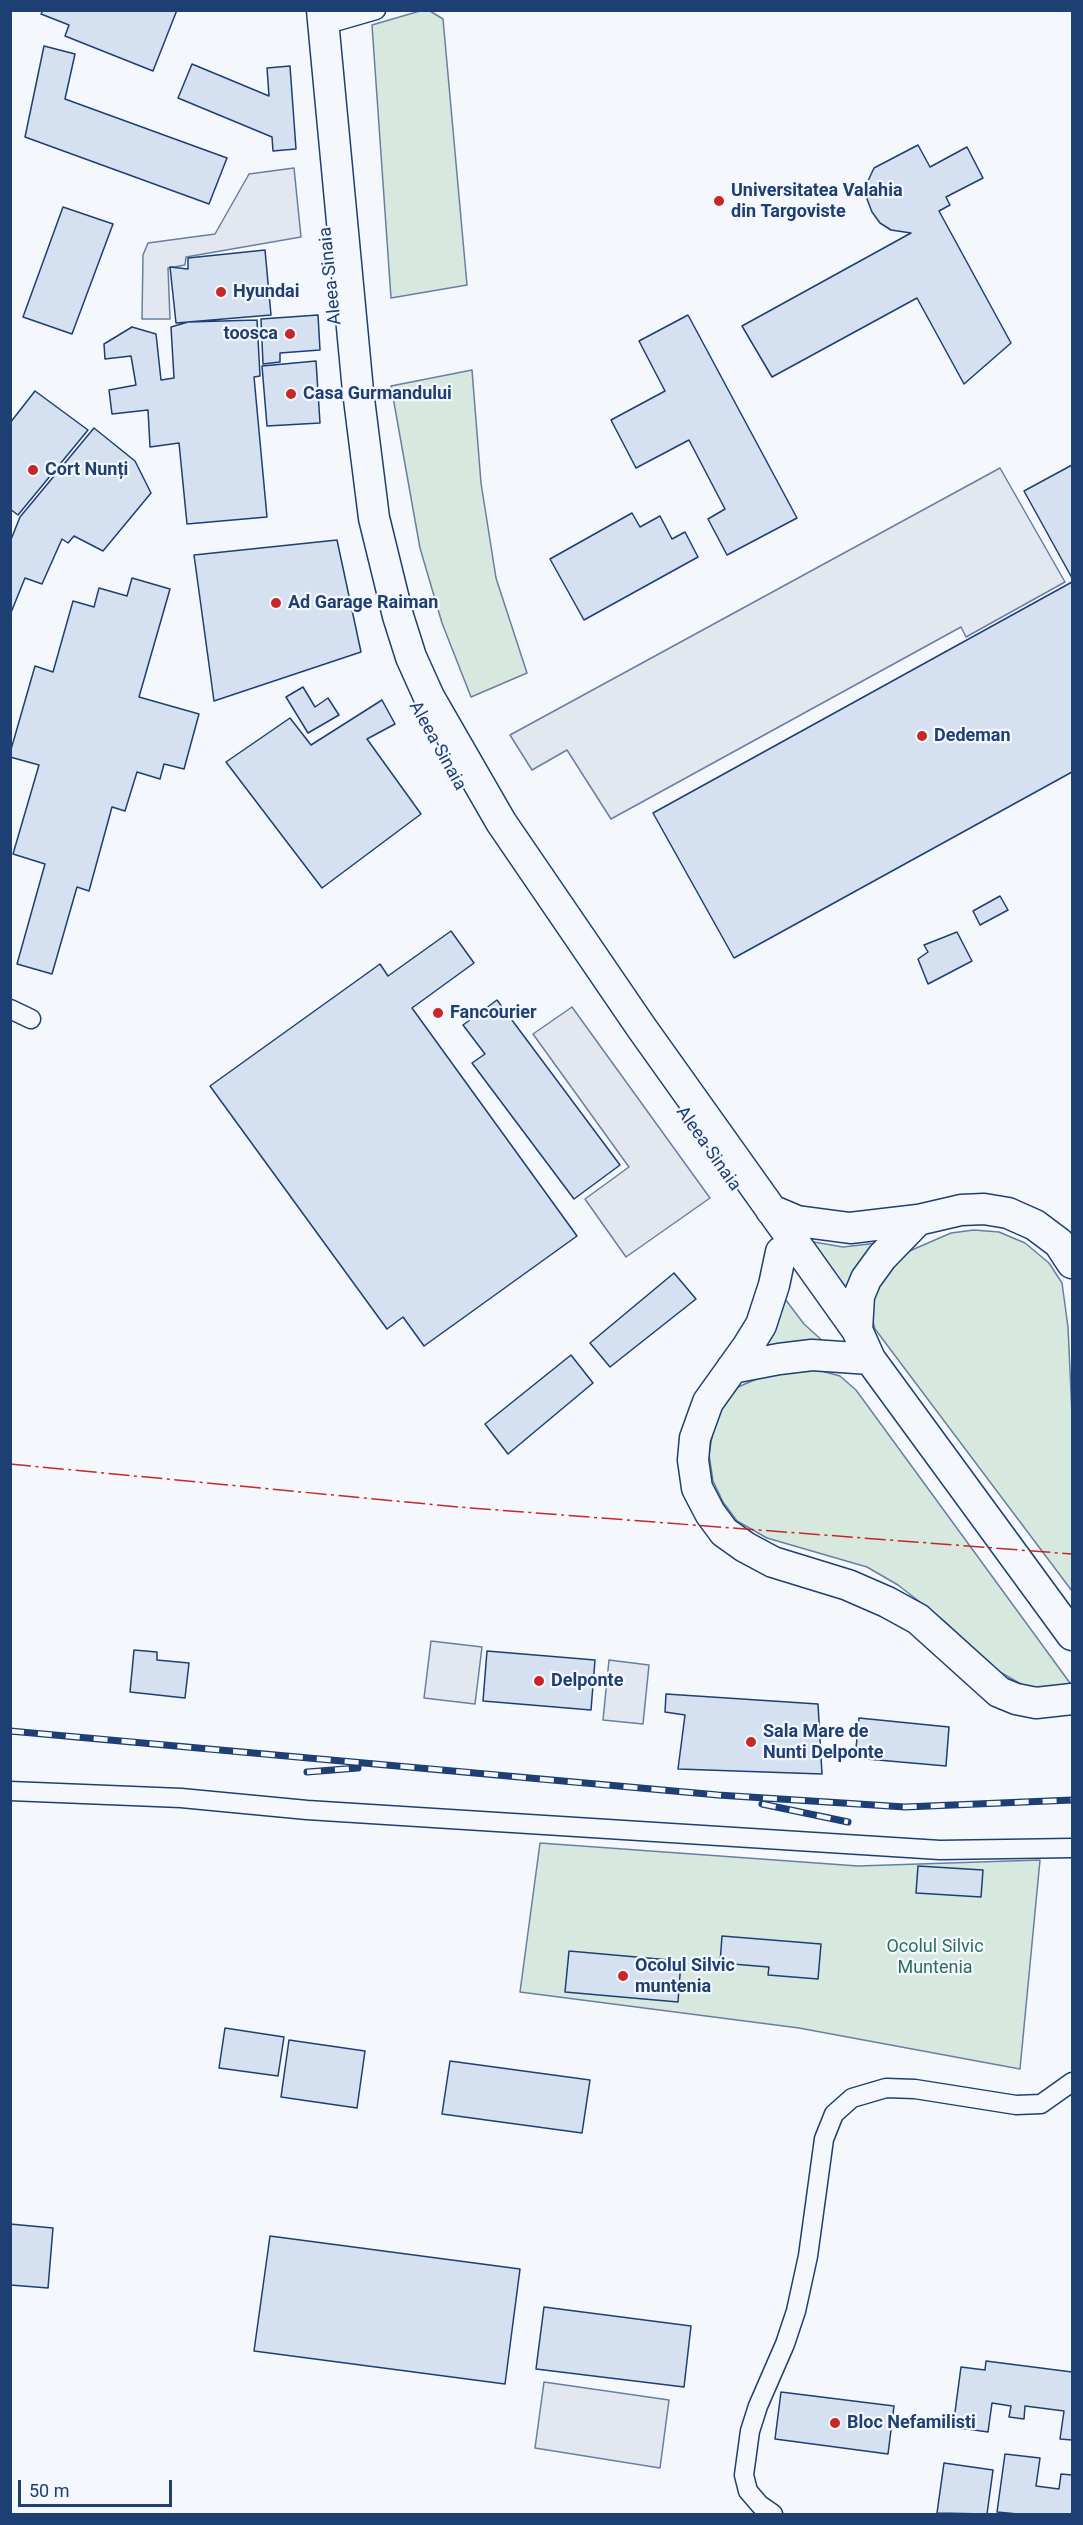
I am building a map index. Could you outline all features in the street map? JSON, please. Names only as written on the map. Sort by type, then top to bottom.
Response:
[{"type":"main road","name":"Aleea Sinaia","points":[[316,15],[368,479],[389,585],[411,657],[447,731],[501,822],[641,1027],[857,1330],[870,1359],[1072,1635]]},
{"type":"main road","name":"Aleea Sinaia","points":[[316,15],[357,520],[374,594],[399,668],[433,742],[522,887],[844,1339],[870,1359]]},
{"type":"main road","points":[[771,1210],[797,1221],[850,1228],[918,1220],[961,1210],[984,1209],[1008,1213],[1035,1225],[1059,1243],[1072,1263]]},
{"type":"main road","points":[[857,1330],[859,1296],[866,1280],[882,1257],[918,1220]]},
{"type":"main road","points":[[781,1252],[774,1285],[761,1325],[719,1384],[701,1417],[695,1438],[693,1460],[697,1488],[710,1514],[724,1532],[772,1562],[848,1585],[918,1619],[999,1692],[1016,1699],[1036,1703],[1072,1699]]},
{"type":"main road","points":[[732,1368],[812,1355],[870,1359]]},
{"type":"street","points":[[316,15],[376,10]]},
{"type":"street","points":[[10,1009],[32,1019]]},
{"type":"street","points":[[10,1791],[181,1798],[307,1810],[940,1850],[1072,1848]]},
{"type":"street","points":[[774,2514],[759,2505],[748,2491],[744,2475],[750,2431],[796,2311],[808,2256],[824,2139],[834,2114],[852,2098],[886,2088],[915,2089],[1016,2105],[1041,2104],[1072,2082]]},
{"type":"green space","points":[[420,11],[430,11],[443,19],[467,285],[391,298],[372,25]]},
{"type":"green space","points":[[472,370],[481,483],[496,578],[527,673],[471,697],[442,623],[420,548],[391,386]]},
{"type":"green space","points":[[974,1230],[999,1232],[1025,1243],[1049,1263],[1062,1283],[1068,1327],[1072,1414],[1072,1591],[875,1329],[869,1307],[873,1289],[905,1253],[951,1233]]},
{"type":"green space","points":[[808,1241],[843,1247],[878,1243],[849,1291]]},
{"type":"green space","points":[[782,1295],[804,1324],[826,1344],[755,1352]]},
{"type":"green space","points":[[814,1369],[840,1376],[856,1390],[1070,1683],[1059,1688],[1026,1687],[1000,1672],[943,1620],[898,1585],[867,1567],[767,1538],[737,1521],[723,1502],[713,1481],[709,1454],[715,1419],[738,1387],[773,1372]]},
{"type":"green space","name":"Ocolul Silvic Muntenia","points":[[540,1843],[858,1866],[1040,1860],[1020,2069],[799,2028],[520,1992]]},
{"type":"shaded area","points":[[294,168],[301,237],[186,257],[185,265],[168,268],[170,319],[142,319],[143,255],[148,243],[215,234],[249,174]]},
{"type":"shaded area","points":[[1000,468],[1065,582],[966,637],[961,627],[611,819],[567,750],[532,770],[510,735]]},
{"type":"shaded area","points":[[572,1007],[710,1198],[626,1257],[585,1199],[629,1167],[533,1034]]},
{"type":"shaded area","points":[[431,1641],[482,1647],[475,1704],[424,1698]]},
{"type":"shaded area","points":[[609,1660],[649,1665],[643,1724],[603,1720]]},
{"type":"shaded area","points":[[544,2382],[669,2400],[660,2468],[535,2448]]},
{"type":"building","points":[[43,10],[177,10],[153,71],[65,36],[69,25],[41,14]]},
{"type":"building","points":[[44,46],[75,54],[65,99],[227,158],[209,204],[25,137]]},
{"type":"building","points":[[192,64],[269,96],[267,68],[290,66],[296,149],[273,151],[272,137],[178,98]]},
{"type":"building","points":[[918,145],[930,167],[967,147],[983,178],[946,197],[950,205],[939,211],[1011,343],[964,384],[917,298],[772,377],[742,326],[911,233],[891,230],[880,223],[867,199],[867,183],[874,168]]},
{"type":"building","points":[[63,207],[113,224],[72,334],[23,317]]},
{"type":"building","name":"Hyundai","points":[[265,250],[271,315],[176,323],[170,267],[188,269],[188,258]]},
{"type":"building","name":"toosca","points":[[318,315],[320,350],[280,353],[280,362],[263,364],[261,319]]},
{"type":"building","points":[[688,315],[797,518],[727,555],[708,519],[725,509],[689,440],[636,468],[611,420],[665,391],[639,341]]},
{"type":"building","points":[[257,320],[260,376],[254,377],[267,517],[187,524],[179,443],[150,447],[148,410],[112,414],[109,390],[136,385],[131,356],[105,359],[104,344],[132,327],[156,334],[161,380],[174,378],[171,327],[188,322]]},
{"type":"building","name":"Casa Gurmandului","points":[[316,361],[320,423],[267,426],[262,366]]},
{"type":"building","name":"Cort Nunți","points":[[35,391],[88,430],[18,515],[10,509],[10,423]]},
{"type":"building","points":[[94,428],[135,461],[151,493],[103,551],[74,536],[68,543],[62,539],[42,584],[25,578],[10,615],[10,542],[20,517]]},
{"type":"building","points":[[1072,465],[1072,578],[1024,491]]},
{"type":"building","points":[[632,513],[640,527],[660,516],[672,539],[685,532],[698,557],[584,620],[550,559]]},
{"type":"building","name":"Ad Garage Raiman","points":[[337,540],[361,652],[214,701],[194,555]]},
{"type":"building","points":[[132,578],[170,589],[139,697],[199,714],[184,769],[164,764],[160,779],[137,772],[125,811],[112,807],[89,891],[77,887],[52,974],[17,964],[45,864],[13,854],[39,765],[10,757],[10,753],[35,666],[53,672],[73,601],[94,607],[99,588],[127,596]]},
{"type":"building","points":[[1072,582],[1072,772],[734,958],[653,813]]},
{"type":"building","points":[[303,687],[315,707],[328,698],[339,715],[308,733],[286,697]]},
{"type":"building","points":[[382,700],[395,724],[367,739],[421,814],[322,888],[226,762],[290,718],[311,745]]},
{"type":"building","points":[[1000,896],[1008,910],[980,925],[973,911]]},
{"type":"building","points":[[451,931],[474,963],[412,1008],[577,1236],[424,1346],[403,1317],[387,1329],[210,1086],[380,964],[388,976]]},
{"type":"building","points":[[957,932],[972,961],[928,984],[918,959],[928,952],[924,945]]},
{"type":"building","points":[[497,1000],[620,1165],[574,1199],[472,1063],[485,1054],[463,1025]]},
{"type":"building","points":[[674,1273],[696,1299],[610,1367],[590,1343]]},
{"type":"building","points":[[571,1355],[593,1383],[508,1454],[485,1424]]},
{"type":"building","points":[[134,1650],[157,1652],[157,1660],[189,1663],[185,1698],[130,1692]]},
{"type":"building","name":"Delponte","points":[[487,1651],[595,1660],[591,1710],[483,1701]]},
{"type":"building","name":"Sala Mare de Nunti Delponte","points":[[666,1694],[818,1704],[822,1774],[678,1769],[685,1715],[665,1712]]},
{"type":"building","points":[[859,1718],[949,1727],[946,1766],[855,1758]]},
{"type":"building","points":[[918,1866],[983,1870],[981,1897],[916,1893]]},
{"type":"building","points":[[722,1936],[821,1944],[818,1979],[768,1975],[769,1967],[720,1963]]},
{"type":"building","name":"Ocolul Silvic muntenia","points":[[569,1951],[681,1961],[678,2002],[565,1992]]},
{"type":"building","points":[[225,2028],[284,2037],[278,2076],[219,2068]]},
{"type":"building","points":[[289,2040],[365,2051],[357,2108],[281,2097]]},
{"type":"building","points":[[450,2061],[590,2080],[582,2133],[442,2114]]},
{"type":"building","points":[[10,2224],[53,2228],[48,2288],[10,2285]]},
{"type":"building","points":[[270,2236],[520,2269],[505,2384],[254,2351]]},
{"type":"building","points":[[544,2307],[691,2326],[684,2387],[536,2369]]},
{"type":"building","points":[[986,2361],[1072,2372],[1072,2440],[1060,2439],[1064,2411],[1025,2406],[1024,2419],[1009,2417],[1011,2406],[992,2403],[988,2432],[953,2427],[961,2367],[985,2370]]},
{"type":"building","name":"Bloc Nefamilisti","points":[[781,2392],[894,2406],[888,2454],[775,2439]]},
{"type":"building","points":[[1005,2454],[1040,2458],[1036,2486],[1059,2489],[1061,2474],[1072,2475],[1072,2514],[997,2512]]},
{"type":"building","points":[[944,2463],[993,2470],[987,2514],[937,2513]]},
{"type":"railway","points":[[10,1731],[718,1795],[905,1807],[1072,1800]]},
{"type":"railway","points":[[307,1772],[358,1768]]},
{"type":"railway","points":[[762,1804],[848,1822]]},
{"type":"power","points":[[10,1464],[458,1507],[1072,1554]]},
{"type":"place","name":"Universitatea Valahia din Targoviste","points":[[719,201]]},
{"type":"place","name":"Hyundai","points":[[221,292]]},
{"type":"place","name":"toosca","points":[[290,334]]},
{"type":"place","name":"Casa Gurmandului","points":[[291,394]]},
{"type":"place","name":"Cort Nunți","points":[[33,470]]},
{"type":"place","name":"Ad Garage Raiman","points":[[276,603]]},
{"type":"place","name":"Dedeman","points":[[922,736]]},
{"type":"place","name":"Fancourier","points":[[438,1013]]},
{"type":"place","name":"Delponte","points":[[539,1681]]},
{"type":"place","name":"Sala Mare de Nunti Delponte","points":[[751,1742]]},
{"type":"place","name":"Ocolul Silvic muntenia","points":[[623,1976]]},
{"type":"place","name":"Bloc Nefamilisti","points":[[835,2423]]}]
